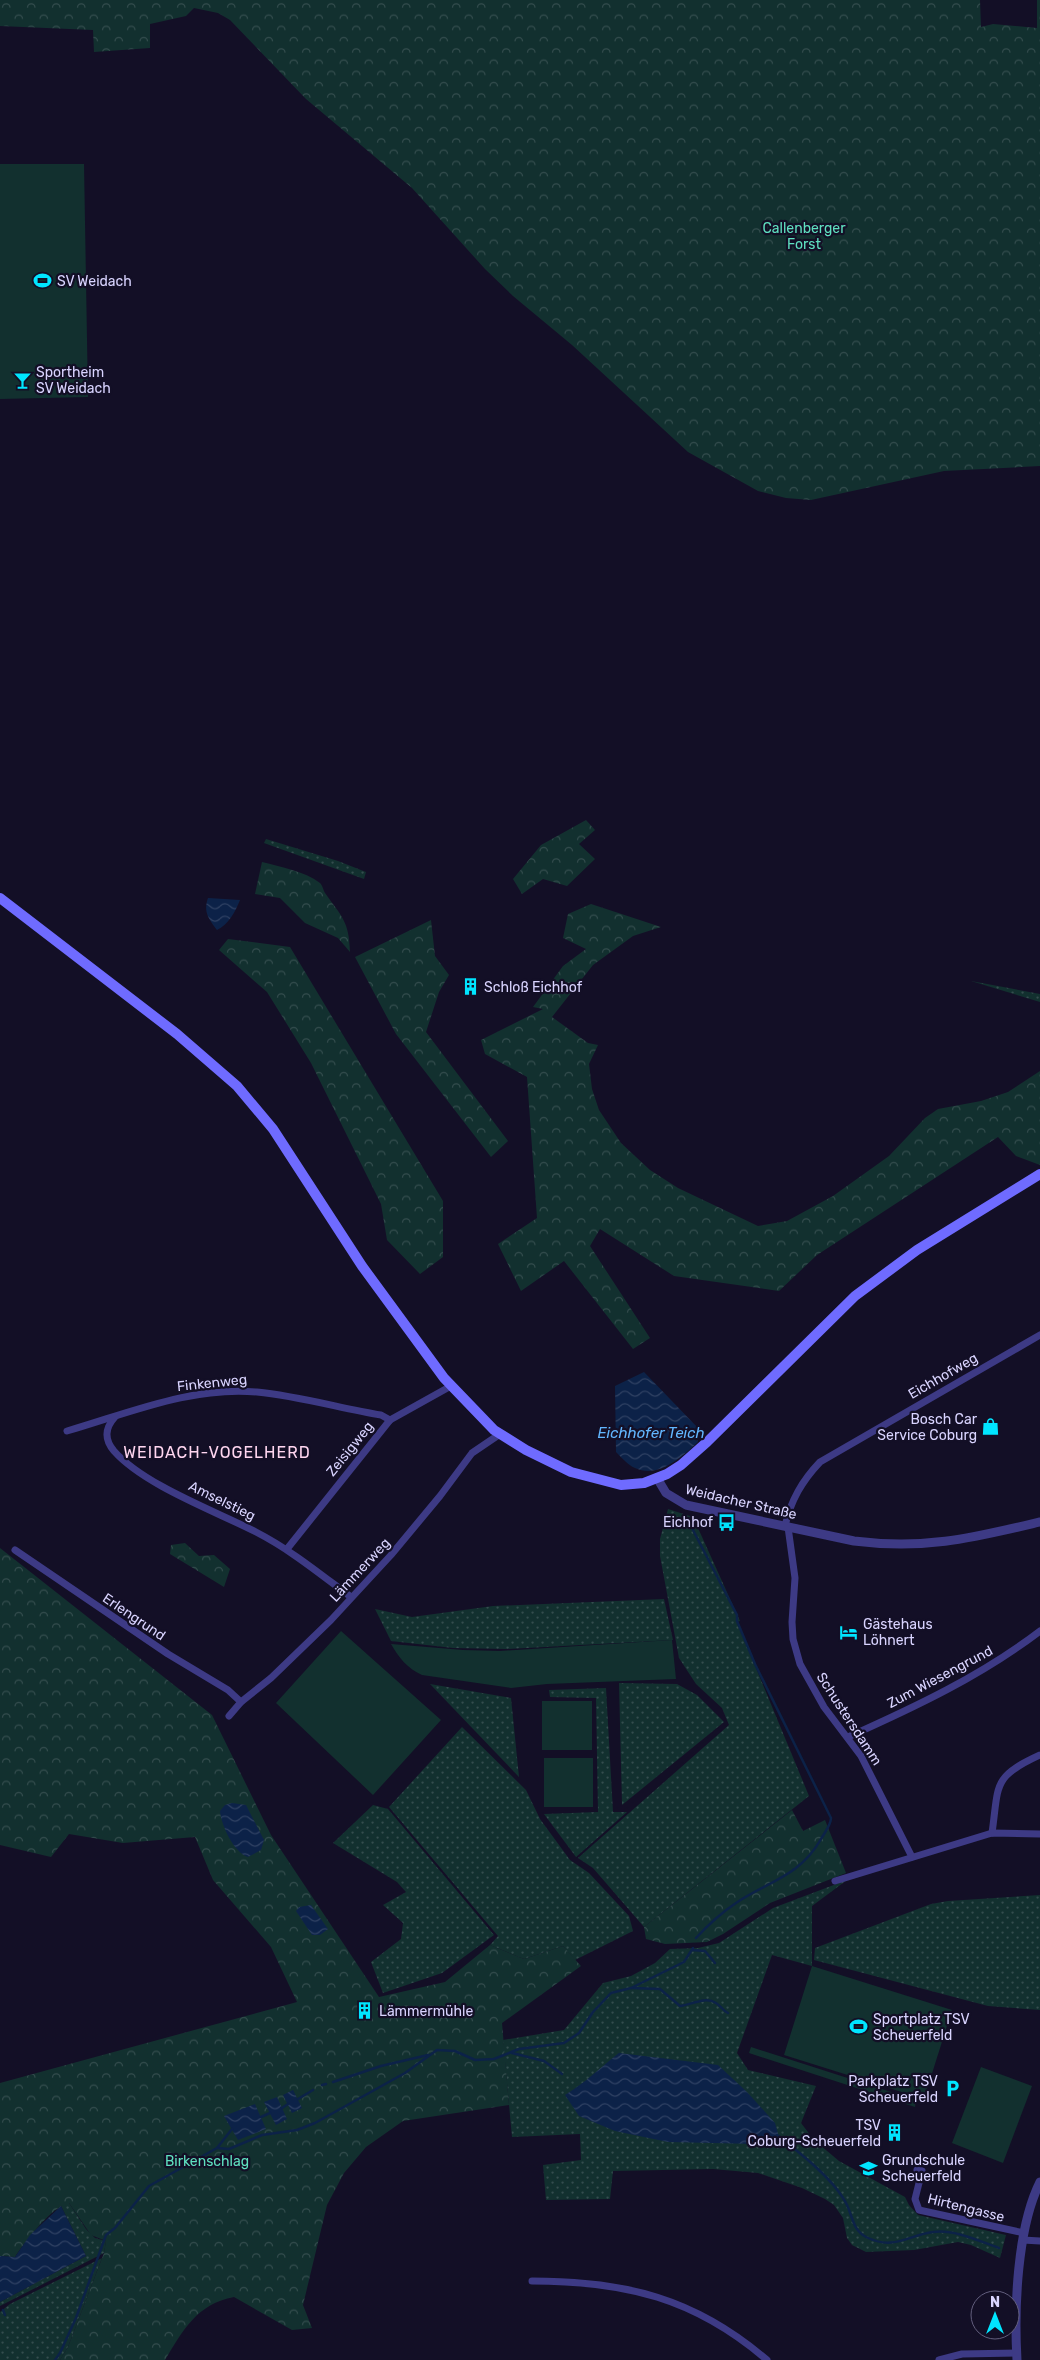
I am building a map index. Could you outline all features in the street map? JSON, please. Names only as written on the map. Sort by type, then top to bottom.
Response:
[{"type":"main road","points":[[0,898],[177,1034],[237,1086],[259,1110],[290,1153],[359,1262],[451,1386],[479,1416],[500,1434],[552,1464],[594,1480],[629,1486],[657,1478],[681,1465],[707,1442],[842,1308],[885,1272],[1040,1174]]},
{"type":"street","name":"Eichhofweg","points":[[787,1527],[795,1496],[806,1477],[820,1462],[1040,1335]]},
{"type":"street","name":"Zeisigweg","points":[[286,1549],[390,1420],[451,1386]]},
{"type":"street","name":"Finkenweg","points":[[67,1431],[153,1404],[196,1396],[256,1392],[381,1415],[390,1420]]},
{"type":"street","name":"Amselstieg","points":[[115,1417],[109,1423],[107,1436],[109,1443],[121,1457],[159,1484],[286,1549],[351,1597]]},
{"type":"street","name":"Lämmerweg","points":[[229,1716],[241,1702],[277,1671],[351,1597],[418,1524],[472,1454],[500,1434]]},
{"type":"street","name":"Weidacher Straße","points":[[657,1478],[666,1493],[686,1505],[854,1541],[920,1545],[963,1539],[1040,1522]]},
{"type":"street","name":"Schustersdamm","points":[[787,1527],[795,1578],[792,1622],[793,1639],[800,1664],[824,1707],[848,1736],[861,1756],[912,1857]]},
{"type":"street","name":"Erlengrund","points":[[14,1550],[160,1650],[228,1690],[241,1702]]},
{"type":"street","name":"Zum Wiesengrund","points":[[848,1736],[905,1712],[971,1677],[1040,1631]]},
{"type":"street","points":[[992,1833],[998,1790],[1003,1778],[1012,1769],[1040,1755]]},
{"type":"street","points":[[835,1881],[992,1833],[1040,1834]]},
{"type":"street","name":"Hirtengasse","points":[[917,2170],[922,2171],[915,2198],[919,2210],[1023,2237]]},
{"type":"street","points":[[939,2360],[962,2354],[1017,2356],[1023,2237],[1027,2216],[1040,2182]]},
{"type":"street","points":[[1023,2237],[1040,2241]]},
{"type":"street","points":[[532,2282],[584,2282],[666,2299],[716,2322],[746,2342],[767,2360]]},
{"type":"green space","name":"Callenberger Forst","points":[[0,0],[980,0],[981,27],[993,24],[1037,28],[1037,0],[1040,0],[1040,466],[944,471],[811,500],[786,498],[758,491],[688,452],[572,345],[513,296],[485,269],[412,188],[306,99],[230,20],[218,13],[194,8],[186,16],[150,24],[150,48],[94,52],[93,30],[0,26]]},
{"type":"green space","name":"SV Weidach","points":[[0,164],[84,164],[88,397],[0,399]]},
{"type":"green space","points":[[586,820],[595,830],[579,844],[595,859],[567,886],[543,879],[522,894],[513,879],[541,845]]},
{"type":"green space","points":[[266,839],[338,861],[366,872],[364,879],[264,843]]},
{"type":"green space","points":[[262,862],[300,872],[322,885],[325,893],[344,920],[348,933],[350,952],[338,938],[305,923],[280,898],[255,894]]},
{"type":"green space","points":[[591,904],[661,927],[633,936],[593,965],[552,1017],[588,1043],[598,1045],[589,1064],[592,1089],[599,1110],[621,1143],[650,1170],[678,1188],[758,1226],[787,1221],[833,1196],[889,1156],[925,1118],[938,1109],[981,1101],[1008,1092],[1040,1071],[1040,1165],[1016,1156],[998,1137],[817,1255],[779,1291],[674,1276],[600,1229],[590,1246],[650,1338],[633,1349],[564,1261],[521,1291],[498,1244],[537,1218],[527,1077],[485,1054],[481,1040],[543,1009],[533,1007],[563,966],[586,949],[563,938],[568,914]]},
{"type":"green space","points":[[431,920],[435,956],[449,975],[439,992],[426,1032],[508,1141],[491,1157],[396,1034],[355,957]]},
{"type":"green space","points":[[228,939],[290,947],[443,1201],[443,1257],[420,1274],[387,1240],[381,1204],[311,1063],[267,992],[219,950]]},
{"type":"green space","points":[[971,981],[1040,994],[1040,1002]]},
{"type":"green space","points":[[668,1509],[693,1517],[740,1621],[737,1622],[809,1796],[644,1927],[593,1868],[578,1858],[729,1725],[722,1708],[696,1684],[679,1658],[660,1556],[660,1539]]},
{"type":"green space","points":[[185,1543],[199,1556],[214,1555],[230,1569],[224,1587],[170,1554],[171,1545]]},
{"type":"green space","name":"Birkenschlag","points":[[0,1548],[212,1715],[271,1835],[379,1997],[445,1982],[490,1945],[524,1959],[563,1946],[581,1966],[502,2023],[509,2105],[403,2121],[366,2147],[344,2173],[327,2205],[303,2305],[312,2328],[292,2330],[234,2297],[221,2300],[210,2306],[192,2320],[178,2338],[165,2360],[60,2360],[68,2347],[104,2253],[106,2241],[91,2235],[69,2203],[47,2218],[15,2257],[0,2256],[0,2083],[297,2002],[271,1947],[213,1880],[195,1837],[123,1843],[69,1834],[51,1857],[0,1845]]},
{"type":"green space","points":[[664,1599],[673,1640],[506,1649],[453,1648],[391,1641],[375,1609],[412,1617],[493,1606]]},
{"type":"green space","points":[[341,1631],[441,1720],[373,1795],[276,1703]]},
{"type":"green space","points":[[672,1640],[676,1679],[547,1684],[511,1688],[422,1675],[404,1662],[391,1644],[500,1651]]},
{"type":"green space","points":[[619,1683],[677,1684],[697,1695],[724,1722],[622,1805]]},
{"type":"green space","points":[[430,1684],[511,1698],[519,1777]]},
{"type":"green space","points":[[606,1688],[613,1812],[627,1812],[576,1857],[544,1814],[598,1812],[596,1698],[550,1697],[549,1690]]},
{"type":"green space","points":[[542,1701],[592,1701],[592,1750],[542,1750]]},
{"type":"green space","points":[[462,1727],[526,1790],[540,1819],[570,1860],[589,1873],[629,1916],[633,1931],[575,1960],[563,1946],[524,1959],[490,1945],[498,1936],[389,1807]]},
{"type":"green space","points":[[544,1758],[593,1758],[593,1807],[544,1807]]},
{"type":"green space","points":[[373,1805],[388,1809],[494,1935],[442,1973],[383,1993],[371,1962],[401,1939],[403,1923],[383,1905],[406,1892],[397,1882],[333,1843]]},
{"type":"green space","points":[[792,1810],[803,1831],[825,1820],[846,1873],[770,1903],[723,1934],[707,1942],[665,1944],[646,1939],[644,1927]]},
{"type":"green space","points":[[847,1880],[812,1906],[812,1966],[772,1955],[737,2053],[748,2070],[816,2086],[801,2123],[814,2140],[839,2161],[905,2197],[918,2215],[1006,2235],[1000,2258],[971,2245],[958,2242],[914,2250],[866,2252],[852,2245],[847,2238],[843,2218],[834,2205],[802,2188],[758,2173],[713,2169],[613,2171],[610,2199],[546,2200],[543,2165],[581,2160],[580,2134],[512,2137],[503,2040],[564,2030],[603,1983],[631,1976],[655,1963],[670,1949],[698,1948],[719,1943],[773,1908]]},
{"type":"green space","points":[[1040,1895],[1040,2010],[988,2006],[814,1960],[815,1948],[931,1904],[948,1901]]},
{"type":"green space","points":[[812,1966],[952,2010],[924,2099],[784,2055]]},
{"type":"green space","points":[[751,2047],[916,2100],[915,2107],[749,2053]]},
{"type":"green space","points":[[981,2067],[1032,2086],[1003,2163],[952,2143]]},
{"type":"green space","points":[[69,2203],[86,2229],[95,2238],[106,2241],[104,2253],[0,2306],[0,2302],[86,2256],[61,2206]]},
{"type":"green space","points":[[102,2258],[68,2347],[60,2360],[0,2360],[0,2312],[10,2304]]},
{"type":"water","points":[[208,898],[240,900],[228,921],[217,930],[209,919],[206,907]]},
{"type":"water","name":"Eichhofer Teich","points":[[644,1372],[697,1427],[698,1442],[677,1460],[661,1469],[652,1471],[644,1471],[632,1467],[616,1452],[615,1386]]},
{"type":"water","points":[[232,1803],[246,1805],[264,1840],[261,1850],[248,1857],[233,1844],[223,1824],[220,1811],[225,1805]]},
{"type":"water","points":[[311,1905],[328,1929],[320,1935],[312,1935],[296,1911],[299,1907]]},
{"type":"water","points":[[619,2053],[718,2065],[747,2092],[775,2123],[779,2137],[755,2144],[668,2142],[615,2131],[579,2116],[565,2095]]},
{"type":"water","points":[[293,2090],[302,2108],[292,2113],[283,2095]]},
{"type":"water","points":[[277,2097],[287,2119],[276,2125],[264,2102]]},
{"type":"water","points":[[255,2104],[266,2129],[238,2140],[224,2116]]},
{"type":"water","points":[[61,2206],[86,2256],[0,2302],[0,2256],[15,2257],[30,2235]]},
{"type":"waterway","points":[[693,1530],[737,1615],[737,1621],[755,1664],[831,1818],[829,1826],[804,1862],[783,1877],[748,1895],[730,1907],[696,1938]]},
{"type":"waterway","points":[[217,2148],[229,2149],[262,2135],[297,2130],[315,2123],[405,2073],[437,2050],[455,2051],[475,2060],[494,2059],[519,2049],[564,2043],[579,2033],[593,2012],[611,1993],[631,1988],[684,1962],[693,1948]]},
{"type":"waterway","points":[[692,1950],[705,1951],[715,1963]]},
{"type":"waterway","points":[[632,1988],[660,1989],[680,2006],[707,2000],[712,2001],[728,2013]]},
{"type":"waterway","points":[[512,2053],[544,2061],[562,2074]]},
{"type":"waterway","points":[[333,2082],[381,2066],[428,2055]]},
{"type":"waterway","points":[[322,2085],[326,2084]]},
{"type":"waterway","points":[[298,2099],[313,2090]]},
{"type":"waterway","points":[[282,2108],[288,2104]]},
{"type":"waterway","points":[[261,2117],[270,2113]]},
{"type":"waterway","points":[[55,2360],[76,2318],[106,2235],[115,2228],[149,2186],[217,2148],[232,2129]]},
{"type":"waterway","points":[[777,2135],[816,2167],[834,2186],[847,2205],[858,2231],[866,2237],[885,2243],[901,2241],[933,2232],[949,2232],[999,2248]]},
{"type":"waterway","points":[[3,2310],[5,2315]]},
{"type":"place","name":"SV Weidach","points":[[43,281]]},
{"type":"place","name":"Sportheim SV Weidach","points":[[22,380]]},
{"type":"place","name":"Schloß Eichhof","points":[[470,987]]},
{"type":"place","name":"Bosch Car Service Coburg","points":[[991,1427]]},
{"type":"place","name":"Eichhof","points":[[727,1522]]},
{"type":"place","name":"Gästehaus Löhnert","points":[[849,1632]]},
{"type":"place","name":"Lämmermühle","points":[[365,2011]]},
{"type":"place","name":"Sportplatz TSV Scheuerfeld","points":[[859,2027]]},
{"type":"place","name":"Parkplatz TSV Scheuerfeld","points":[[952,2089]]},
{"type":"place","name":"TSV Coburg-Scheuerfeld","points":[[895,2133]]},
{"type":"place","name":"Grundschule Scheuerfeld","points":[[868,2168]]},
{"type":"district","name":"WEIDACH-VOGELHERD","points":[[217,1452]]}]
